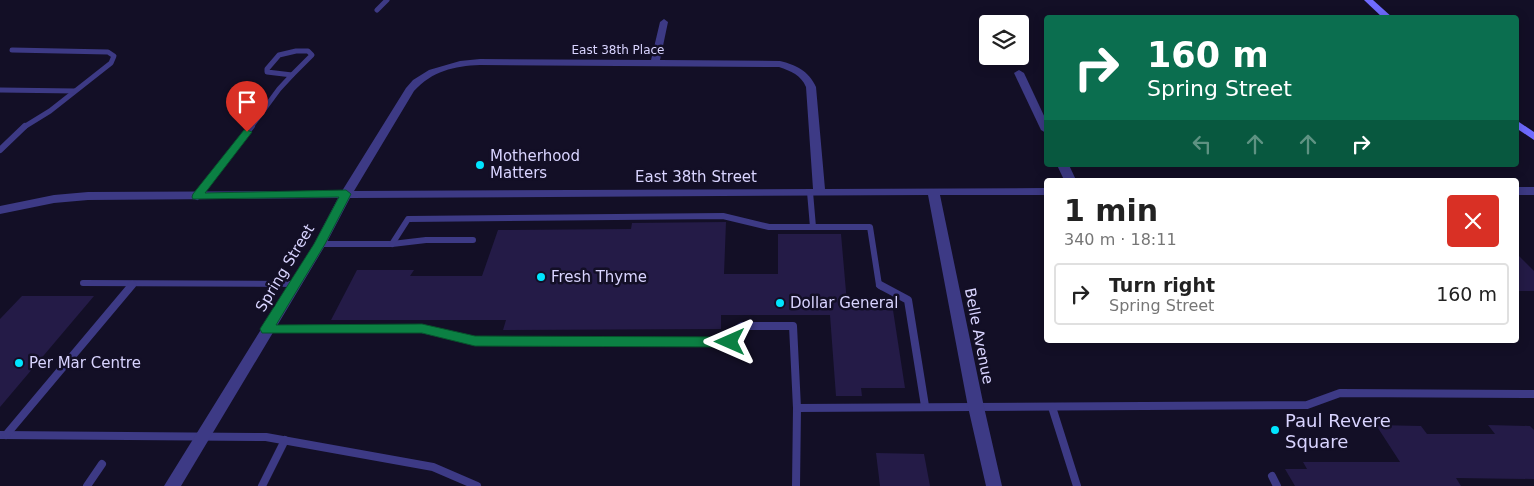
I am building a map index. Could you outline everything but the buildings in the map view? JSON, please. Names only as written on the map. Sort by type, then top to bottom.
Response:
[{"type":"main road","points":[[1368,0],[1386,15]]},
{"type":"main road","points":[[1519,125],[1534,137]]},
{"type":"street","points":[[655,62],[664,22]]},
{"type":"street","name":"East 38th Place","points":[[430,72],[466,63],[767,62],[790,67],[805,75],[811,87],[815,192]]},
{"type":"street","name":"Spring Street","points":[[172,486],[320,244],[346,194],[410,90],[415,83],[430,72]]},
{"type":"street","points":[[1019,73],[1044,126]]},
{"type":"street","points":[[1519,190],[1534,190]]},
{"type":"street","name":"Belle Avenue","points":[[933,191],[994,486]]},
{"type":"street","name":"East 38th Street","points":[[0,210],[54,199],[88,196],[197,197],[346,194],[1044,191]]},
{"type":"lane","points":[[377,10],[386,0]]},
{"type":"lane","points":[[0,150],[25,126],[50,111],[111,63],[114,56],[108,52],[12,50]]},
{"type":"lane","points":[[197,197],[226,162],[279,89],[312,55],[308,51],[286,52],[279,55],[267,69],[267,72],[275,74],[292,75]]},
{"type":"lane","points":[[0,90],[76,91]]},
{"type":"lane","points":[[813,227],[815,192]]},
{"type":"lane","points":[[392,244],[408,219],[723,216],[769,227],[870,227],[879,285],[908,300],[925,406]]},
{"type":"lane","points":[[320,244],[392,244],[426,240],[473,240]]},
{"type":"lane","points":[[83,283],[294,284]]},
{"type":"lane","points":[[3,435],[133,284]]},
{"type":"lane","points":[[267,329],[422,329],[475,341],[730,342],[730,334],[742,326],[794,326],[797,408],[796,486]]},
{"type":"lane","points":[[797,408],[1307,405],[1340,393],[1534,394]]},
{"type":"lane","points":[[1052,407],[1076,486]]},
{"type":"lane","points":[[3,435],[201,438],[266,436],[433,467],[477,486]]},
{"type":"lane","points":[[262,486],[285,440]]},
{"type":"lane","points":[[87,486],[102,464]]},
{"type":"lane","points":[[1272,476],[1277,486]]},
{"type":"place","name":"Motherhood Matters","points":[[480,165]]},
{"type":"place","name":"Fresh Thyme","points":[[541,277]]},
{"type":"place","name":"Dollar General","points":[[780,303]]},
{"type":"place","name":"Per Mar Centre","points":[[19,363]]},
{"type":"place","name":"Paul Revere Square","points":[[1275,430]]},
{"type":"route","points":[[247,132],[226,162],[197,197],[346,194],[320,244],[267,329],[422,329],[475,341],[730,342]]}]
